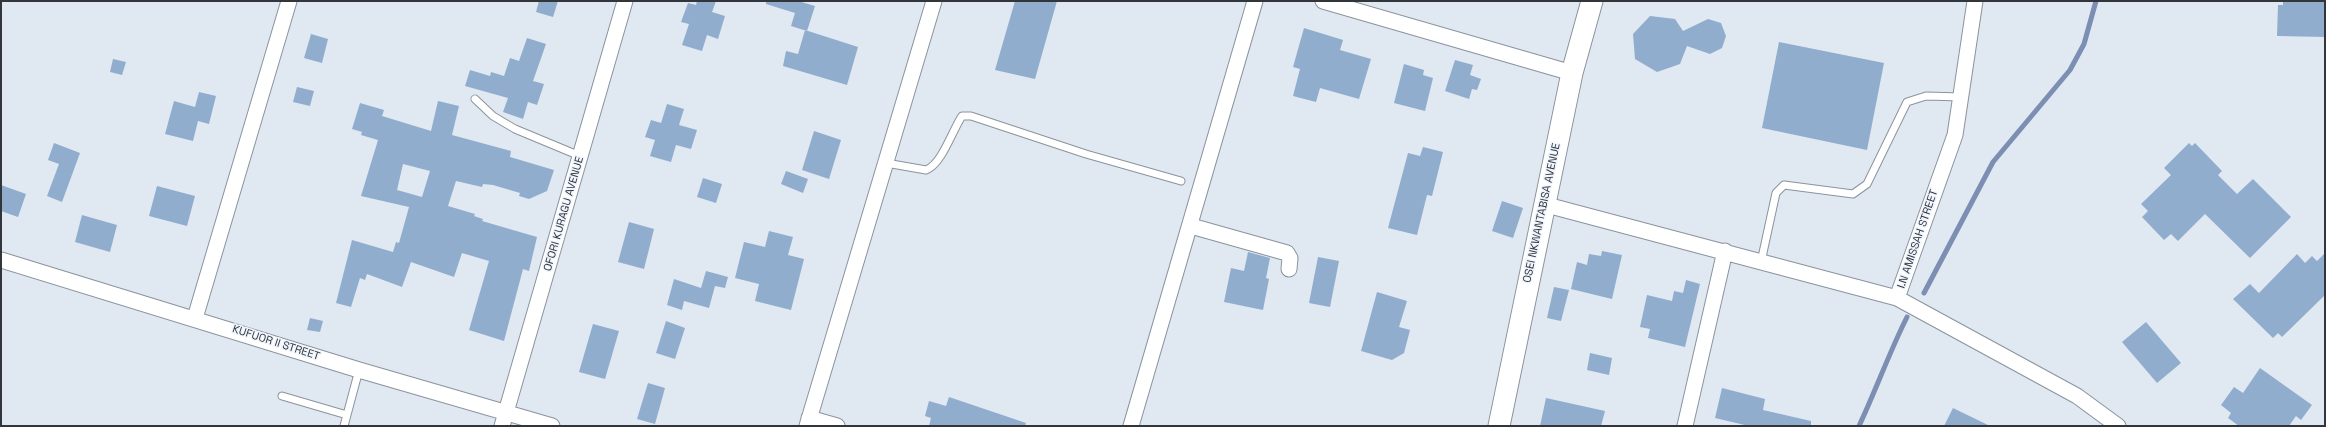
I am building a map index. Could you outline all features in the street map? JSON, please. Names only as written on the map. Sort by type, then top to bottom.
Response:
[{"type":"street","points":[[196,318],[289,1]]},
{"type":"street","name":"OFORI KURAGU AVENUE","points":[[504,420],[625,1]]},
{"type":"street","points":[[837,426],[808,422],[934,1]]},
{"type":"street","points":[[1131,426],[1191,226],[1255,1]]},
{"type":"street","points":[[1322,1],[1572,73]]},
{"type":"street","name":"OSEI NKWANTABISA AVENUE","points":[[1499,426],[1543,204],[1572,73],[1592,1]]},
{"type":"street","name":"I.N AMISSAH STREET","points":[[1975,1],[1962,97],[1955,134],[1897,298],[2077,396],[2118,426]]},
{"type":"street","points":[[1543,204],[1725,251],[1897,298]]},
{"type":"street","points":[[1191,226],[1287,253],[1290,258],[1289,269]]},
{"type":"street","points":[[1685,426],[1725,251]]},
{"type":"street","name":"KUFUOR II STREET","points":[[1,260],[196,318],[359,370],[504,420],[552,426]]},
{"type":"lane","points":[[1761,262],[1776,193],[1779,188],[1784,185],[1853,194],[1867,184],[1907,102],[1926,96],[1962,97]]},
{"type":"lane","points":[[475,99],[492,116],[581,156]]},
{"type":"lane","points":[[886,164],[926,170],[931,168],[938,160],[962,116],[971,116],[1086,154],[1180,181]]},
{"type":"lane","points":[[344,426],[359,370]]},
{"type":"lane","points":[[282,396],[346,415]]},
{"type":"building","points":[[539,1],[558,1],[553,17],[536,12]]},
{"type":"building","points":[[697,1],[716,1],[712,12],[725,16],[718,39],[707,35],[702,51],[682,45],[689,24],[681,22],[688,3],[696,5]]},
{"type":"building","points":[[766,1],[798,1],[815,6],[807,31],[791,26],[795,13],[766,4]]},
{"type":"building","points":[[1015,1],[1057,1],[1035,79],[995,70]]},
{"type":"building","points":[[2283,1],[2325,1],[2325,37],[2277,36],[2278,5],[2283,5]]},
{"type":"building","points":[[1650,16],[1675,19],[1683,31],[1708,19],[1721,23],[1726,36],[1722,48],[1710,54],[1687,46],[1680,64],[1657,72],[1635,59],[1633,34]]},
{"type":"building","points":[[1304,28],[1343,40],[1340,50],[1371,59],[1359,99],[1320,88],[1316,102],[1293,96],[1300,69],[1293,67]]},
{"type":"building","points":[[805,30],[858,47],[847,85],[783,66],[786,51],[798,54]]},
{"type":"building","points":[[311,34],[328,39],[322,63],[304,58]]},
{"type":"building","points":[[527,38],[546,44],[533,81],[544,84],[537,105],[528,102],[523,119],[503,112],[508,98],[465,86],[470,70],[490,76],[491,72],[504,76],[510,58],[519,61]]},
{"type":"building","points":[[1779,42],[1884,63],[1867,150],[1762,128]]},
{"type":"building","points":[[113,59],[126,62],[122,75],[110,72]]},
{"type":"building","points":[[1455,60],[1473,65],[1470,75],[1481,79],[1477,90],[1472,89],[1469,99],[1445,91]]},
{"type":"building","points":[[1404,64],[1424,70],[1423,75],[1433,78],[1425,111],[1394,103]]},
{"type":"building","points":[[297,87],[314,91],[310,106],[293,102]]},
{"type":"building","points":[[199,92],[216,96],[209,124],[198,121],[193,141],[165,134],[174,101],[195,107]]},
{"type":"building","points":[[438,101],[459,106],[452,135],[511,151],[510,157],[554,170],[547,191],[529,199],[519,196],[520,193],[493,185],[483,184],[482,187],[456,181],[448,206],[475,214],[474,216],[483,219],[482,221],[537,237],[529,271],[523,269],[504,341],[469,330],[489,261],[462,253],[454,277],[411,262],[402,287],[367,274],[365,280],[360,278],[351,307],[336,303],[352,240],[393,252],[396,242],[399,243],[409,207],[361,196],[378,140],[361,135],[362,132],[352,129],[360,103],[384,110],[382,116],[431,131]],"holes":[[[403,164],[430,171],[422,197],[397,190]]]},
{"type":"building","points":[[667,104],[684,109],[679,125],[697,130],[691,149],[676,145],[671,162],[650,156],[655,140],[645,137],[651,120],[661,123]]},
{"type":"building","points":[[814,131],[841,140],[829,179],[802,170]]},
{"type":"building","points":[[54,143],[80,153],[62,202],[47,196],[59,164],[48,160]]},
{"type":"building","points":[[2189,143],[2192,146],[2195,143],[2222,171],[2218,175],[2237,194],[2253,179],[2291,217],[2250,258],[2205,214],[2178,241],[2171,234],[2164,240],[2142,217],[2148,211],[2141,204],[2171,175],[2164,168]]},
{"type":"building","points":[[1423,147],[1443,152],[1432,196],[1427,195],[1417,235],[1388,228],[1408,153],[1420,156]]},
{"type":"building","points":[[786,171],[808,179],[803,193],[781,184]]},
{"type":"building","points":[[703,178],[722,184],[716,203],[697,197]]},
{"type":"building","points":[[1,185],[26,194],[18,217],[1,211]]},
{"type":"building","points":[[157,186],[195,196],[187,226],[149,216]]},
{"type":"building","points":[[1502,201],[1523,208],[1513,238],[1492,231]]},
{"type":"building","points":[[82,215],[117,225],[110,252],[75,242]]},
{"type":"building","points":[[629,222],[654,229],[644,269],[618,262]]},
{"type":"building","points":[[769,231],[793,237],[788,255],[804,259],[791,310],[755,301],[759,284],[735,278],[744,242],[765,247]]},
{"type":"building","points":[[1602,251],[1622,255],[1612,299],[1571,289],[1577,262],[1587,265],[1589,254],[1601,256]]},
{"type":"building","points":[[1248,252],[1270,258],[1266,278],[1269,279],[1263,310],[1224,302],[1231,268],[1244,271]]},
{"type":"building","points":[[2325,253],[2325,295],[2282,337],[2278,333],[2273,338],[2233,299],[2250,284],[2259,293],[2297,254],[2305,263],[2312,256],[2317,261]]},
{"type":"building","points":[[1318,257],[1339,261],[1330,307],[1309,303]]},
{"type":"building","points":[[706,271],[728,277],[725,288],[715,286],[709,308],[684,301],[682,310],[667,305],[674,279],[701,288]]},
{"type":"building","points":[[1686,280],[1700,284],[1685,347],[1648,338],[1650,329],[1640,327],[1647,295],[1672,301],[1674,291],[1683,293]]},
{"type":"building","points":[[1554,287],[1569,290],[1561,321],[1547,318]]},
{"type":"building","points":[[1377,292],[1407,301],[1399,327],[1410,330],[1404,353],[1392,360],[1361,351]]},
{"type":"building","points":[[310,318],[323,321],[320,332],[307,330]]},
{"type":"building","points":[[666,321],[685,328],[675,359],[656,353]]},
{"type":"building","points":[[2146,322],[2181,363],[2157,383],[2122,342]]},
{"type":"building","points":[[593,324],[619,331],[605,379],[579,372]]},
{"type":"building","points":[[1590,353],[1612,358],[1609,375],[1587,370]]},
{"type":"building","points":[[2260,368],[2312,405],[2301,420],[2296,416],[2289,426],[2239,426],[2228,418],[2231,413],[2221,405],[2234,387],[2243,393]]},
{"type":"building","points":[[648,383],[665,388],[655,424],[637,419]]},
{"type":"building","points":[[1722,388],[1765,399],[1763,410],[1811,421],[1811,426],[1749,426],[1715,418]]},
{"type":"building","points":[[949,397],[1026,423],[1025,426],[929,426],[931,418],[925,416],[929,401],[946,406]]},
{"type":"building","points":[[1546,398],[1605,411],[1601,426],[1540,426]]},
{"type":"building","points":[[1953,408],[1990,426],[1944,426]]},
{"type":"waterway","points":[[1924,293],[1993,162],[2070,70],[2084,44],[2096,1]]},
{"type":"waterway","points":[[1859,426],[1907,317]]}]
